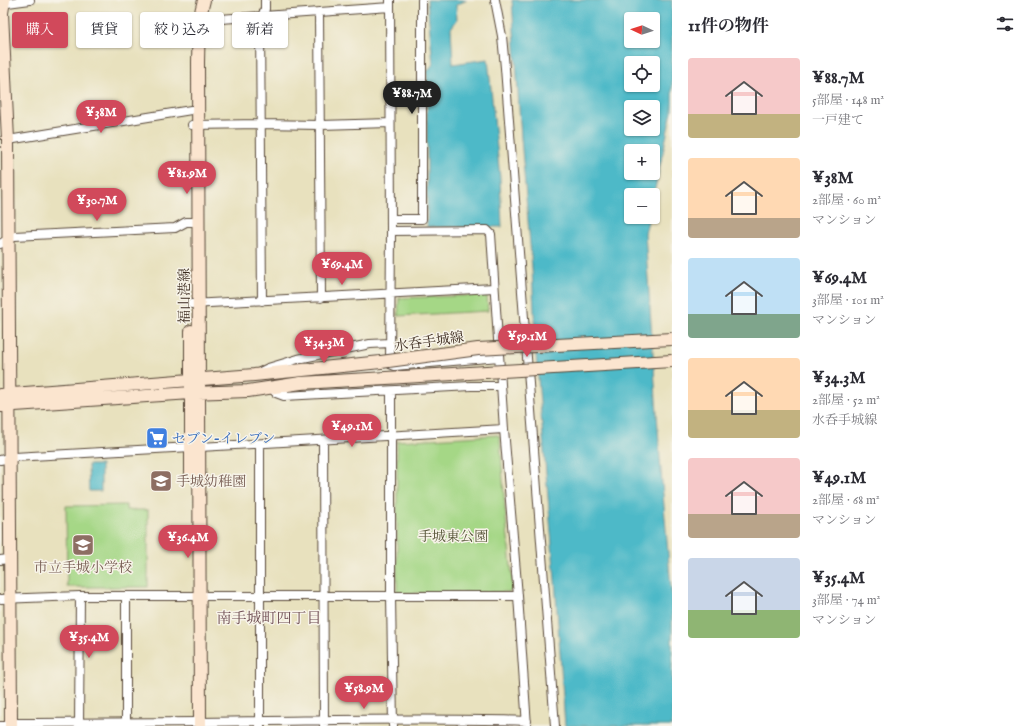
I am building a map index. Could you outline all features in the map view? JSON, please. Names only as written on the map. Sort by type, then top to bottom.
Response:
[{"type":"main road","name":"福山港線","points":[[196,0],[196,12]]},
{"type":"main road","name":"福山港線","points":[[199,12],[204,0]]},
{"type":"main road","points":[[2,2],[8,140],[4,241],[5,598],[7,725]]},
{"type":"main road","name":"福山港線","points":[[192,48],[190,57],[191,110],[195,125],[192,222],[195,304]]},
{"type":"main road","name":"福山港線","points":[[196,48],[196,724]]},
{"type":"main road","name":"水呑手城線","points":[[195,379],[254,375],[381,362],[478,349],[672,339]]},
{"type":"main road","points":[[5,400],[242,391],[301,383],[672,361]]},
{"type":"main road","points":[[5,400],[195,379]]},
{"type":"street","points":[[2,2],[30,0]]},
{"type":"street","points":[[265,0],[266,9],[265,12]]},
{"type":"street","points":[[391,219],[422,219],[422,0]]},
{"type":"street","points":[[495,0],[502,36],[555,726]]},
{"type":"street","points":[[288,14],[390,3],[390,364],[395,366],[499,357]]},
{"type":"street","points":[[319,12],[321,298]]},
{"type":"street","points":[[260,48],[262,301]]},
{"type":"street","points":[[8,140],[191,110]]},
{"type":"street","points":[[195,125],[320,125],[390,123]]},
{"type":"street","points":[[4,241],[14,236],[175,228],[186,222],[192,222]]},
{"type":"street","points":[[7,725],[527,723],[504,429],[491,234],[487,230],[391,231]]},
{"type":"street","points":[[195,304],[494,288]]},
{"type":"street","points":[[254,375],[268,368],[298,359],[370,344],[390,343]]},
{"type":"street","points":[[271,388],[276,393],[284,396],[471,386],[501,386]]},
{"type":"street","points":[[391,391],[391,596],[393,723]]},
{"type":"street","points":[[5,459],[14,457],[504,429]]},
{"type":"street","points":[[323,440],[324,723]]},
{"type":"street","points":[[260,444],[260,724]]},
{"type":"street","points":[[5,598],[80,596],[518,596]]},
{"type":"street","points":[[79,724],[80,596]]},
{"type":"street","points":[[126,596],[126,724]]},
{"type":"green space","points":[[487,295],[488,311],[398,316],[399,298]]},
{"type":"green space","name":"手城東公園","points":[[498,435],[500,438],[505,509],[513,586],[510,592],[397,593],[397,441]]},
{"type":"green space","points":[[126,505],[126,510],[148,510],[148,587],[67,587],[66,506]]},
{"type":"water","points":[[427,0],[467,0],[456,5],[457,20],[451,28],[453,64],[488,59],[500,178],[502,227],[427,227],[427,72],[433,64]]},
{"type":"water","points":[[512,0],[672,0],[672,111],[660,166],[660,144],[624,144],[624,180],[657,180],[655,188],[624,188],[624,224],[647,224],[645,233],[660,459],[672,600],[672,726],[565,726],[555,580],[536,355],[532,268],[521,138]]},
{"type":"water","points":[[88,465],[101,465],[101,491],[89,491]]},
{"type":"place","name":"セブン-イレブン","points":[[157,438]]},
{"type":"place","name":"手城幼稚園","points":[[161,481]]},
{"type":"place","name":"市立手城小学校","points":[[83,545]]},
{"type":"district","name":"南手城町四丁目","points":[[269,618]]}]
